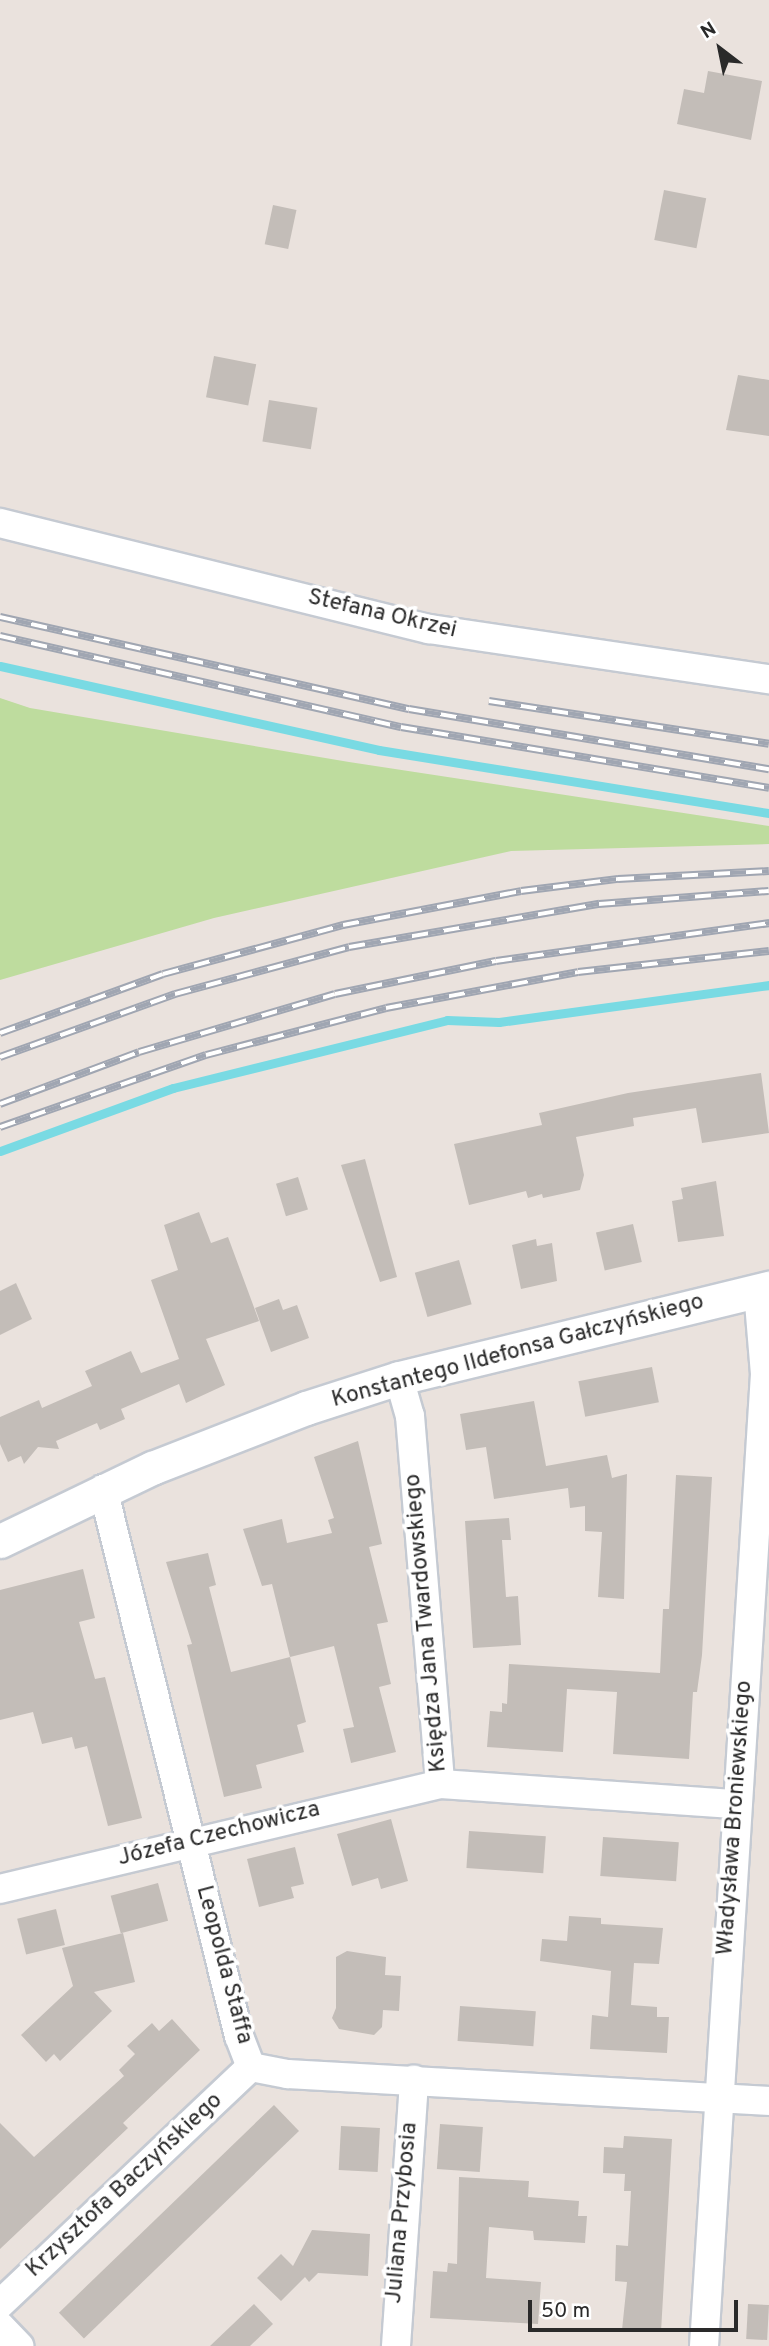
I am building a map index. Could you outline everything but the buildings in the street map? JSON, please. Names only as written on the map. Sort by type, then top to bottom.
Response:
[{"type":"street","name":"Stefana Okrzei","points":[[0,523],[429,629],[769,679]]},
{"type":"street","name":"Konstantego Ildefonsa Gałczyńskiego","points":[[0,1541],[103,1489],[219,1440],[399,1378],[764,1289]]},
{"type":"street","name":"Władysława Broniewskiego","points":[[704,2346],[765,1374],[764,1289]]},
{"type":"street","name":"Księdza Jana Twardowskiego","points":[[399,1378],[410,1416],[440,1784],[737,1804]]},
{"type":"street","name":"Leopolda Staffa","points":[[103,1489],[251,2067],[288,2074],[769,2101]]},
{"type":"street","name":"Józefa Czechowicza","points":[[0,1889],[191,1841],[440,1784]]},
{"type":"street","name":"Krzysztofa Baczyńskiego","points":[[0,2304],[251,2067]]},
{"type":"street","name":"Juliana Przybosia","points":[[396,2346],[414,2080]]},
{"type":"street","points":[[0,2326],[19,2346]]},
{"type":"green space","points":[[0,698],[30,708],[349,762],[769,826],[769,844],[511,851],[214,918],[0,980]]},
{"type":"waterway","points":[[0,666],[379,750],[769,813]]},
{"type":"waterway","points":[[0,1151],[173,1088],[447,1020],[499,1022],[769,985]]},
{"type":"railway","points":[[0,617],[409,709],[769,769]]},
{"type":"railway","points":[[0,636],[401,727],[769,788]]},
{"type":"railway","points":[[489,701],[769,744]]},
{"type":"railway","points":[[0,1033],[163,974],[343,925],[521,891],[618,879],[769,871]]},
{"type":"railway","points":[[0,1057],[175,994],[349,947],[599,904],[769,891]]},
{"type":"railway","points":[[0,1104],[139,1052],[335,994],[496,961],[769,923]]},
{"type":"railway","points":[[0,1127],[206,1055],[386,1008],[578,972],[769,951]]}]
